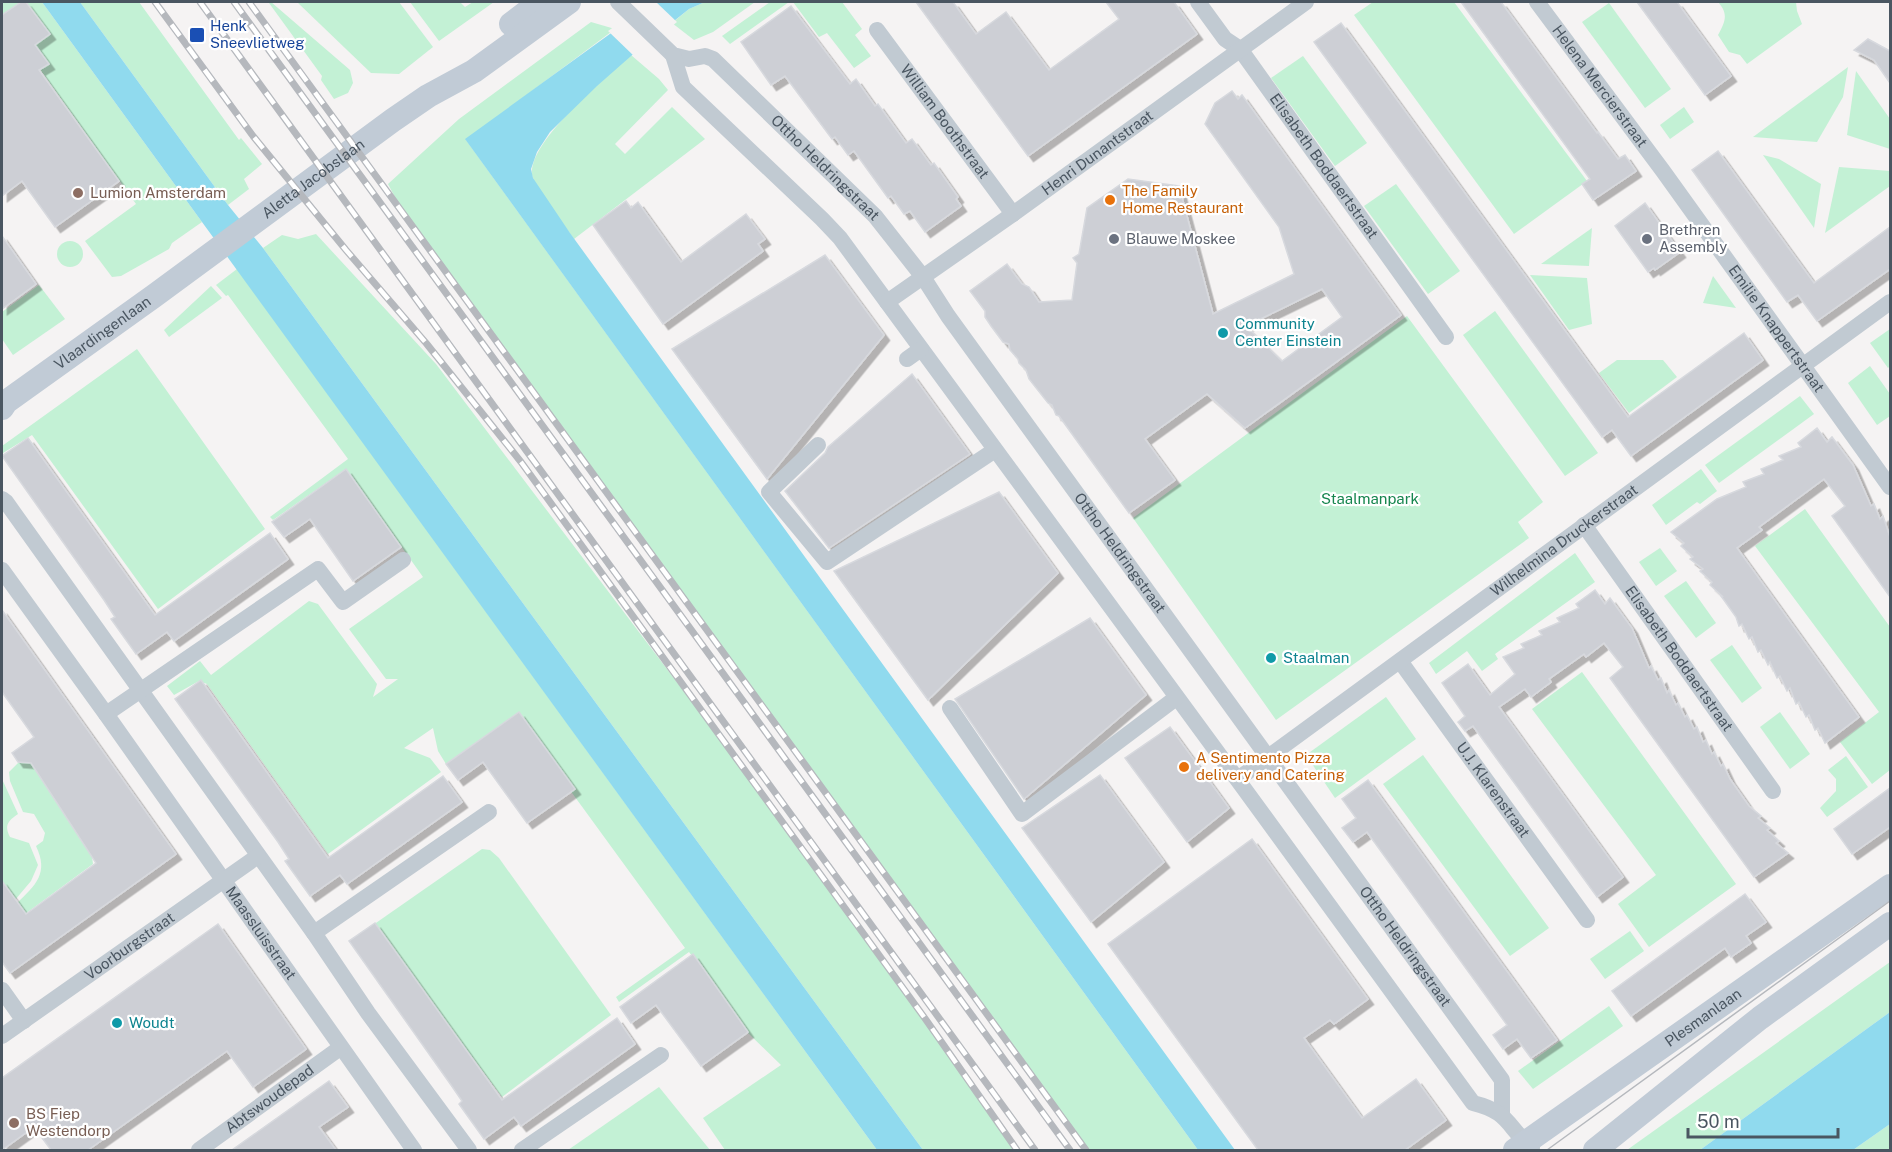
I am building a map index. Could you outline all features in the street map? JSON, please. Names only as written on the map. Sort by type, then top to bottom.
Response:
[{"type":"street","name":"Aletta Jacobslaan","points":[[428,96],[465,58],[540,2]]},
{"type":"street","name":"Aletta Jacobslaan","points":[[198,263],[393,120],[428,96],[474,71],[569,2]]},
{"type":"street","name":"Elisabeth Boddaertstraat","points":[[1198,2],[1225,39],[1240,50],[1446,337]]},
{"type":"street","name":"Henri Dunantstraat","points":[[887,302],[1013,214],[1306,2]]},
{"type":"street","name":"Helena Mercierstraat","points":[[1537,2],[1663,171]]},
{"type":"street","points":[[620,4],[668,50],[683,87],[840,238],[1473,1103],[1502,1114],[1525,1148]]},
{"type":"street","name":"William Boothstraat","points":[[878,30],[1013,214]]},
{"type":"street","name":"Ottho Heldringstraat","points":[[668,50],[689,59],[705,56],[713,59],[875,216],[923,278],[948,316],[1502,1080],[1502,1114]]},
{"type":"street","name":"Emilie Knappertstraat","points":[[1663,171],[1890,488]]},
{"type":"street","name":"Vlaardingenlaan","points":[[3,404],[198,263]]},
{"type":"street","name":"Wilhelmina Druckerstraat","points":[[1238,779],[1890,302]]},
{"type":"street","points":[[907,359],[921,349]]},
{"type":"street","points":[[818,445],[769,492],[827,562],[995,450]]},
{"type":"street","points":[[2,499],[314,933],[368,1013],[469,1150]]},
{"type":"street","name":"Elisabeth Boddaertstraat","points":[[1584,525],[1773,791]]},
{"type":"street","points":[[106,714],[318,569],[343,602],[403,560]]},
{"type":"street","name":"Maassluisstraat","points":[[2,570],[414,1150]]},
{"type":"street","name":"U.J. Klarenstraat","points":[[1400,661],[1587,920]]},
{"type":"street","points":[[950,708],[1022,814],[1176,698]]},
{"type":"street","points":[[314,933],[489,812]]},
{"type":"street","name":"Voorburgstraat","points":[[2,1036],[258,856]]},
{"type":"street","name":"Plesmanlaan","points":[[1525,1148],[1890,886]]},
{"type":"street","points":[[1595,1150],[1760,1018],[1890,924]]},
{"type":"street","points":[[2,990],[24,1021]]},
{"type":"street","name":"Abtswoudepad","points":[[199,1150],[340,1048]]},
{"type":"street","points":[[522,1150],[661,1055]]},
{"type":"green space","points":[[2,2],[42,2],[202,222],[172,243],[169,249],[121,276],[112,277],[85,241],[136,204],[2,16]]},
{"type":"green space","points":[[80,2],[139,2],[239,140],[241,138],[262,164],[244,179],[249,189],[228,205]]},
{"type":"green space","points":[[271,2],[350,70],[353,83],[348,93],[334,99],[321,80],[322,76],[269,3]]},
{"type":"green space","points":[[297,2],[399,2],[433,47],[399,74],[371,73]]},
{"type":"green space","points":[[410,2],[460,2],[465,7],[473,2],[494,2],[439,41]]},
{"type":"green space","points":[[705,2],[755,2],[713,32],[694,40],[672,23],[689,9]]},
{"type":"green space","points":[[770,2],[789,2],[730,44],[722,36]]},
{"type":"green space","points":[[793,2],[842,2],[862,29],[855,35],[871,56],[854,68],[827,33],[819,37]]},
{"type":"green space","points":[[1373,2],[1454,2],[1587,181],[1514,234],[1354,15]]},
{"type":"green space","points":[[1718,2],[1796,2],[1802,24],[1747,64],[1740,55],[1729,52],[1718,35],[1725,14]]},
{"type":"green space","points":[[1609,3],[1671,89],[1645,108],[1582,22]]},
{"type":"green space","points":[[591,22],[615,29],[466,140],[1198,1150],[1088,1150],[397,201],[388,184],[459,119]]},
{"type":"green space","points":[[631,55],[659,79],[668,90],[615,144],[625,154],[672,107],[705,139],[574,239],[536,184],[533,178],[533,164],[540,148],[569,112]]},
{"type":"green space","points":[[1303,56],[1367,143],[1335,166],[1271,78]]},
{"type":"green space","points":[[1848,67],[1843,97],[1817,142],[1753,137]]},
{"type":"green space","points":[[1856,71],[1890,119],[1890,149],[1847,135]]},
{"type":"green space","points":[[1684,107],[1694,122],[1670,139],[1660,125]]},
{"type":"green space","points":[[1763,155],[1779,159],[1821,184],[1814,228]]},
{"type":"green space","points":[[1839,167],[1890,171],[1890,186],[1825,233]]},
{"type":"green space","points":[[1396,184],[1460,271],[1428,294],[1364,206]]},
{"type":"green space","points":[[1592,228],[1589,266],[1541,264]]},
{"type":"green space","points":[[316,234],[436,364],[776,813],[1016,1150],[923,1150],[263,248],[282,235],[298,239]]},
{"type":"green space","points":[[70,241],[79,245],[83,254],[79,263],[70,267],[61,263],[57,254],[61,245]]},
{"type":"green space","points":[[237,269],[877,1150],[725,1150],[703,1118],[781,1065],[747,1032],[689,952],[619,1002],[616,997],[685,948],[516,716],[446,764],[438,751],[433,728],[404,748],[430,758],[441,772],[328,854],[207,684],[199,681],[174,695],[167,686],[200,661],[211,675],[309,601],[318,604],[377,684],[373,697],[398,679],[386,679],[349,629],[423,577],[346,469],[273,520],[270,517],[348,459],[228,295],[226,296],[216,285]]},
{"type":"green space","points":[[1530,275],[1587,278],[1592,324],[1569,330]]},
{"type":"green space","points":[[1713,276],[1736,308],[1703,303]]},
{"type":"green space","points":[[39,285],[65,319],[13,355],[2,339],[2,312]]},
{"type":"green space","points":[[211,286],[222,298],[169,337],[164,330]]},
{"type":"green space","points":[[1495,311],[1598,453],[1565,476],[1463,335]]},
{"type":"green space","name":"Staalmanpark","points":[[1407,316],[1543,502],[1518,522],[1529,538],[1276,720],[1133,518]]},
{"type":"green space","points":[[1890,329],[1890,366],[1888,368],[1870,343]]},
{"type":"green space","points":[[137,349],[265,529],[158,609],[32,435],[3,453],[2,446]]},
{"type":"green space","points":[[1617,360],[1663,360],[1677,377],[1629,413],[1599,373]]},
{"type":"green space","points":[[1870,366],[1890,394],[1890,416],[1877,425],[1848,383]]},
{"type":"green space","points":[[1800,396],[1814,414],[1719,483],[1705,465]]},
{"type":"green space","points":[[1701,469],[1717,491],[1700,504],[1697,502],[1666,525],[1652,505]]},
{"type":"green space","points":[[1805,509],[1890,627],[1890,770],[1872,784],[1840,742],[1879,712],[1755,546]]},
{"type":"green space","points":[[1660,548],[1677,571],[1656,586],[1639,562]]},
{"type":"green space","points":[[1575,553],[1595,582],[1495,654],[1498,659],[1482,671],[1467,651],[1436,674],[1429,663]]},
{"type":"green space","points":[[1686,581],[1716,623],[1696,638],[1664,596]]},
{"type":"green space","points":[[1732,645],[1762,688],[1742,703],[1710,660]]},
{"type":"green space","points":[[1582,672],[1736,884],[1649,947],[1618,904],[1656,875],[1532,709]]},
{"type":"green space","points":[[1386,697],[1416,739],[1335,798],[1306,755]]},
{"type":"green space","points":[[1780,712],[1810,754],[1790,769],[1760,727]]},
{"type":"green space","points":[[1423,755],[1549,928],[1510,956],[1383,784]]},
{"type":"green space","points":[[1846,756],[1868,787],[1827,817],[1820,808],[1836,791],[1836,779],[1828,770]]},
{"type":"green space","points":[[19,762],[31,763],[92,857],[93,864],[25,914],[17,903],[35,884],[41,871],[40,855],[36,846],[43,841],[45,833],[34,814],[23,812],[10,781],[9,772]]},
{"type":"green space","points":[[2,779],[18,814],[8,824],[8,833],[10,837],[29,843],[38,865],[31,881],[15,900],[2,890]]},
{"type":"green space","points":[[482,849],[490,850],[499,858],[611,1015],[502,1097],[373,925]]},
{"type":"green space","points":[[1630,931],[1644,951],[1605,979],[1590,959]]},
{"type":"green space","points":[[1890,962],[1890,1012],[1700,1150],[1627,1150]]},
{"type":"green space","points":[[1609,1006],[1623,1026],[1533,1089],[1518,1071]]},
{"type":"green space","points":[[659,1087],[710,1150],[568,1150]]},
{"type":"green space","points":[[1890,1124],[1890,1150],[1853,1150]]},
{"type":"water","points":[[42,2],[80,2],[228,205],[263,248],[923,1150],[877,1150]]},
{"type":"water","points":[[654,2],[705,2],[689,9],[639,49],[550,132],[537,152],[531,169],[533,178],[570,233],[1235,1150],[1198,1150],[465,139]]},
{"type":"water","points":[[1890,1012],[1890,1124],[1853,1150],[1700,1150]]},
{"type":"pier","points":[[649,2],[656,2],[677,22],[635,57],[608,31]]},
{"type":"building","points":[[21,2],[26,2],[50,34],[35,45],[49,64],[39,70],[119,181],[55,227],[22,181],[2,196],[2,15]]},
{"type":"building","points":[[916,2],[953,2],[976,34],[1006,12],[1049,70],[1119,19],[1106,2],[1174,2],[1197,34],[1028,156]]},
{"type":"building","points":[[1461,2],[1501,2],[1597,133],[1618,159],[1625,155],[1636,171],[1593,200],[1582,184],[1590,179]]},
{"type":"building","points":[[1637,2],[1677,2],[1731,76],[1705,95]]},
{"type":"building","points":[[791,6],[850,84],[856,79],[875,106],[878,104],[906,143],[912,139],[931,165],[934,163],[958,197],[956,199],[961,206],[925,232],[910,211],[904,214],[891,196],[888,198],[854,151],[848,155],[835,137],[832,139],[785,76],[771,85],[741,42]]},
{"type":"building","points":[[1341,23],[1628,417],[1744,333],[1763,360],[1631,456],[1612,430],[1602,437],[1314,42]]},
{"type":"building","points":[[1868,39],[1890,51],[1890,83],[1874,60],[1854,50]]},
{"type":"building","points":[[1232,91],[1238,99],[1242,95],[1401,315],[1245,428],[1207,394],[1145,439],[1175,480],[1129,513],[1059,416],[1056,415],[1052,405],[1029,379],[1026,370],[1010,350],[1009,344],[1003,342],[991,326],[985,317],[985,311],[970,291],[1007,264],[1022,284],[1029,287],[1039,302],[1072,300],[1077,263],[1073,258],[1079,254],[1087,208],[1128,179],[1179,186],[1213,314],[1294,274],[1279,227],[1205,124],[1215,103]],"holes":[[[1322,289],[1342,317],[1282,361],[1246,326]]]},
{"type":"building","points":[[1718,151],[1814,283],[1890,227],[1890,269],[1817,321],[1798,295],[1787,302],[1692,170]]},
{"type":"building","points":[[626,201],[631,208],[638,202],[681,262],[746,214],[765,239],[758,244],[763,251],[663,324],[593,225]]},
{"type":"building","name":"Brethren Assembly","points":[[1645,203],[1680,252],[1655,270],[1654,268],[1648,272],[1615,226]]},
{"type":"building","points":[[2,236],[36,284],[2,309]]},
{"type":"building","points":[[825,255],[884,335],[767,479],[672,349]]},
{"type":"building","points":[[912,374],[970,454],[829,548],[785,491],[825,453],[828,447]]},
{"type":"building","points":[[1817,428],[1827,442],[1832,437],[1853,465],[1871,506],[1874,504],[1880,519],[1883,516],[1890,537],[1890,597],[1832,516],[1845,506],[1824,479],[1759,527],[1762,530],[1737,548],[1859,717],[1825,743],[1818,728],[1815,730],[1809,715],[1806,717],[1799,702],[1796,704],[1790,688],[1787,691],[1780,676],[1777,678],[1770,662],[1768,665],[1761,650],[1758,652],[1752,637],[1749,639],[1742,624],[1739,626],[1736,617],[1722,596],[1710,585],[1712,582],[1700,571],[1703,569],[1690,559],[1693,557],[1681,546],[1684,543],[1671,532],[1717,499],[1746,487],[1743,482],[1764,474],[1761,469],[1783,460],[1779,456],[1801,447],[1798,443]]},
{"type":"building","points":[[28,438],[155,615],[270,533],[288,559],[174,641],[167,632],[136,654],[111,619],[115,617],[104,600],[2,456]]},
{"type":"building","points":[[346,469],[401,547],[353,581],[310,519],[284,537],[272,522]]},
{"type":"building","points":[[999,492],[1058,573],[928,700],[834,571]]},
{"type":"building","points":[[1595,590],[1605,604],[1610,598],[1632,628],[1649,668],[1651,666],[1658,680],[1661,678],[1667,693],[1669,690],[1676,705],[1678,703],[1694,729],[1697,727],[1703,742],[1706,740],[1712,754],[1714,752],[1721,766],[1723,764],[1730,779],[1749,806],[1761,816],[1758,818],[1770,828],[1767,830],[1779,841],[1776,843],[1788,853],[1754,877],[1610,678],[1623,667],[1604,643],[1586,657],[1584,654],[1549,679],[1551,682],[1531,697],[1525,689],[1499,707],[1623,877],[1597,897],[1473,726],[1465,731],[1458,722],[1465,716],[1442,683],[1468,664],[1490,695],[1515,674],[1503,657],[1524,648],[1521,644],[1542,635],[1539,631],[1560,622],[1557,618],[1579,608],[1576,604]]},
{"type":"building","points":[[2,610],[176,854],[10,973],[2,962],[2,881],[26,914],[96,863],[31,763],[18,762],[12,753],[34,737],[2,692]]},
{"type":"building","points":[[1090,618],[1146,695],[1024,799],[955,699]]},
{"type":"building","points":[[201,680],[328,858],[443,776],[462,802],[347,884],[340,875],[310,896],[285,861],[289,859],[278,842],[175,699]]},
{"type":"building","points":[[519,712],[575,789],[527,823],[483,762],[458,780],[446,764]]},
{"type":"building","points":[[1170,727],[1229,808],[1187,842],[1125,758]]},
{"type":"building","points":[[1100,775],[1164,862],[1091,922],[1022,828]]},
{"type":"building","points":[[1368,780],[1557,1040],[1531,1058],[1517,1039],[1503,1049],[1493,1035],[1507,1025],[1367,832],[1353,842],[1342,828],[1356,818],[1342,799]]},
{"type":"building","points":[[1890,788],[1890,827],[1852,854],[1834,829]]},
{"type":"building","points":[[1252,839],[1368,999],[1334,1024],[1330,1020],[1304,1038],[1362,1118],[1416,1079],[1446,1120],[1405,1150],[1258,1150],[1108,944]]},
{"type":"building","points":[[1745,894],[1766,922],[1746,936],[1751,943],[1731,957],[1725,948],[1631,1016],[1612,991]]},
{"type":"building","points":[[375,923],[502,1100],[617,1018],[635,1044],[521,1126],[514,1117],[484,1139],[459,1104],[462,1101],[349,941]]},
{"type":"building","points":[[218,924],[306,1049],[253,1087],[227,1051],[88,1150],[51,1150],[34,1127],[2,1150],[2,1078]]},
{"type":"building","points":[[693,954],[748,1032],[701,1066],[656,1005],[631,1023],[620,1007]]},
{"type":"building","points":[[329,1081],[348,1107],[319,1127],[336,1150],[232,1150]]},
{"type":"tram line","points":[[1547,1150],[1890,901]]},
{"type":"railway","points":[[155,2],[253,136],[426,343],[521,462],[924,1017],[1017,1150]]},
{"type":"railway","points":[[200,2],[1035,1150]]},
{"type":"railway","points":[[234,2],[1070,1150]]},
{"type":"railway","points":[[249,2],[1086,1150]]},
{"type":"place","name":"Henk Sneevlietweg","points":[[197,35]]},
{"type":"place","name":"Lumion Amsterdam","points":[[78,193]]},
{"type":"place","name":"The Family Home Restaurant","points":[[1110,200]]},
{"type":"place","name":"Blauwe Moskee","points":[[1114,239]]},
{"type":"place","name":"Brethren Assembly","points":[[1647,239]]},
{"type":"place","name":"Community Center Einstein","points":[[1223,333]]},
{"type":"place","name":"Staalman","points":[[1271,658]]},
{"type":"place","name":"A Sentimento Pizza delivery and Catering","points":[[1184,767]]},
{"type":"place","name":"Woudt","points":[[117,1023]]},
{"type":"place","name":"BS Fiep Westendorp","points":[[14,1123]]}]
